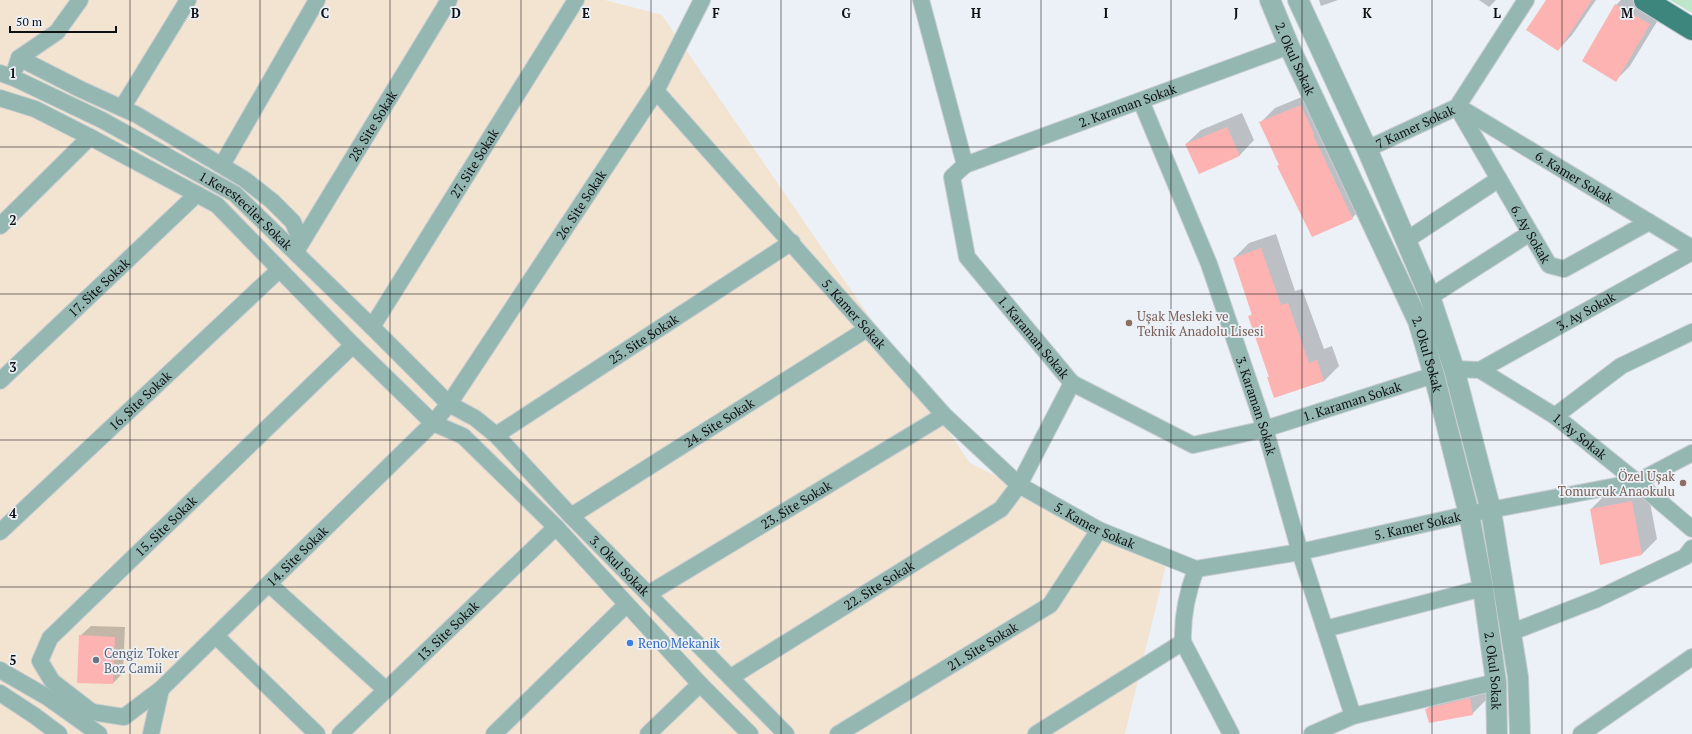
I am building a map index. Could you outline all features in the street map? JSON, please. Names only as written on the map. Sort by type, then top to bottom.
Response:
[{"type":"main road","points":[[1645,0],[1692,29]]},
{"type":"street","points":[[7,76],[19,58],[57,32],[80,0]]},
{"type":"street","points":[[122,108],[188,0]]},
{"type":"street","points":[[222,165],[316,0]]},
{"type":"street","name":"28. Site Sokak","points":[[298,247],[449,0]]},
{"type":"street","name":"27. Site Sokak","points":[[372,326],[576,0]]},
{"type":"street","name":"26. Site Sokak","points":[[432,423],[449,404],[656,91],[702,0]]},
{"type":"street","points":[[921,0],[965,165]]},
{"type":"street","name":"2. Okul Sokak","points":[[1270,0],[1289,46],[1418,321],[1434,375],[1469,514],[1483,588],[1496,682],[1497,734]]},
{"type":"street","name":"2. Okul Sokak","points":[[1298,0],[1367,149],[1430,297],[1454,369],[1491,511],[1512,632],[1518,677],[1520,734]]},
{"type":"street","name":"7 Kamer Sokak","points":[[1367,149],[1457,107],[1526,0]]},
{"type":"street","points":[[1289,46],[1314,36]]},
{"type":"street","name":"2. Karaman Sokak","points":[[965,165],[1141,102],[1289,46]]},
{"type":"street","points":[[19,58],[80,89],[137,115],[244,179],[272,201],[293,222],[298,247]]},
{"type":"street","name":"1.Keresteciler Sokak","points":[[7,76],[102,120],[235,194],[298,247],[372,326],[449,404]]},
{"type":"street","name":"5. Kamer Sokak","points":[[656,91],[792,242],[944,415],[1019,485],[1099,530],[1196,569],[1300,552],[1469,514],[1637,482],[1692,453]]},
{"type":"street","name":"1.Keresteciler Sokak","points":[[0,98],[35,109],[217,205],[279,270],[432,423]]},
{"type":"street","name":"3. Karaman Sokak","points":[[1141,102],[1208,264],[1265,429],[1300,552],[1353,716]]},
{"type":"street","name":"6. Ay Sokak","points":[[1457,107],[1549,265],[1564,269],[1649,222]]},
{"type":"street","name":"6. Kamer Sokak","points":[[1457,107],[1692,248]]},
{"type":"street","points":[[0,226],[90,137]]},
{"type":"street","name":"1. Karaman Sokak","points":[[965,165],[952,178],[967,258],[1072,382],[1193,444],[1265,429],[1434,375]]},
{"type":"street","points":[[1405,241],[1499,179]]},
{"type":"street","name":"17. Site Sokak","points":[[0,381],[197,194]]},
{"type":"street","points":[[1430,297],[1530,234]]},
{"type":"street","name":"25. Site Sokak","points":[[496,435],[792,242]]},
{"type":"street","name":"3. Ay Sokak","points":[[1480,370],[1692,252]]},
{"type":"street","name":"16. Site Sokak","points":[[0,532],[279,270]]},
{"type":"street","name":"24. Site Sokak","points":[[571,516],[867,329]]},
{"type":"street","points":[[1555,416],[1621,366],[1692,332]]},
{"type":"street","name":"15. Site Sokak","points":[[92,712],[52,681],[40,661],[50,638],[353,345]]},
{"type":"street","points":[[1434,375],[1454,369]]},
{"type":"street","name":"1. Ay Sokak","points":[[1454,369],[1480,370],[1555,416],[1637,482],[1692,529]]},
{"type":"street","name":"22. Site Sokak","points":[[731,677],[1001,509],[1019,485],[1072,382]]},
{"type":"street","name":"3. Okul Sokak","points":[[449,404],[475,418],[496,435],[571,516],[786,734]]},
{"type":"street","name":"23. Site Sokak","points":[[648,594],[944,415]]},
{"type":"street","name":"3. Okul Sokak","points":[[432,423],[463,436],[556,528],[700,684],[750,734]]},
{"type":"street","name":"14. Site Sokak","points":[[92,712],[124,717],[161,689],[432,423]]},
{"type":"street","name":"13. Site Sokak","points":[[340,734],[556,528]]},
{"type":"street","name":"21. Site Sokak","points":[[838,734],[1050,605],[1099,530]]},
{"type":"street","points":[[1512,632],[1597,599],[1685,557],[1692,548]]},
{"type":"street","points":[[1196,569],[1187,593],[1182,628],[1183,642],[1231,734]]},
{"type":"street","points":[[268,584],[386,690]]},
{"type":"street","points":[[1325,629],[1483,588]]},
{"type":"street","points":[[494,734],[626,605]]},
{"type":"street","points":[[216,636],[317,734]]},
{"type":"street","points":[[1036,734],[1183,642]]},
{"type":"street","points":[[1580,734],[1692,657]]},
{"type":"street","points":[[0,670],[47,697],[95,732]]},
{"type":"street","points":[[1312,734],[1353,716],[1496,682]]},
{"type":"street","points":[[648,734],[700,684]]},
{"type":"street","points":[[151,734],[161,689]]},
{"type":"street","points":[[0,694],[35,716],[59,734]]},
{"type":"street","points":[[92,712],[95,732]]},
{"type":"shaded area","points":[[0,0],[605,0],[662,15],[970,463],[1167,561],[1125,734],[0,734]]},
{"type":"green space","points":[[1670,0],[1692,0],[1692,13]]},
{"type":"building","points":[[1546,0],[1592,0],[1558,51],[1526,30]]},
{"type":"building","points":[[1615,4],[1650,24],[1616,82],[1582,61]]},
{"type":"building","points":[[1301,105],[1314,134],[1313,135],[1353,219],[1312,237],[1277,166],[1279,165],[1259,122]]},
{"type":"building","points":[[1227,127],[1240,156],[1199,174],[1185,144]]},
{"type":"building","points":[[1261,248],[1281,305],[1288,303],[1309,363],[1317,360],[1324,381],[1274,398],[1267,377],[1269,377],[1248,316],[1252,315],[1233,258]]},
{"type":"building","points":[[1632,501],[1642,555],[1600,565],[1590,509]]},
{"type":"building","name":"Cengiz Toker Boz Camii","points":[[79,635],[115,637],[113,684],[77,683]]},
{"type":"building","points":[[1470,698],[1473,715],[1429,723],[1425,709]]},
{"type":"place","name":"Uşak Mesleki ve Teknik Anadolu Lisesi","points":[[1129,323]]},
{"type":"place","name":"Özel Uşak Tomurcuk Anaokulu","points":[[1683,483]]},
{"type":"place","name":"Reno Mekanik","points":[[630,643]]},
{"type":"place","name":"Cengiz Toker Boz Camii","points":[[96,660]]}]
